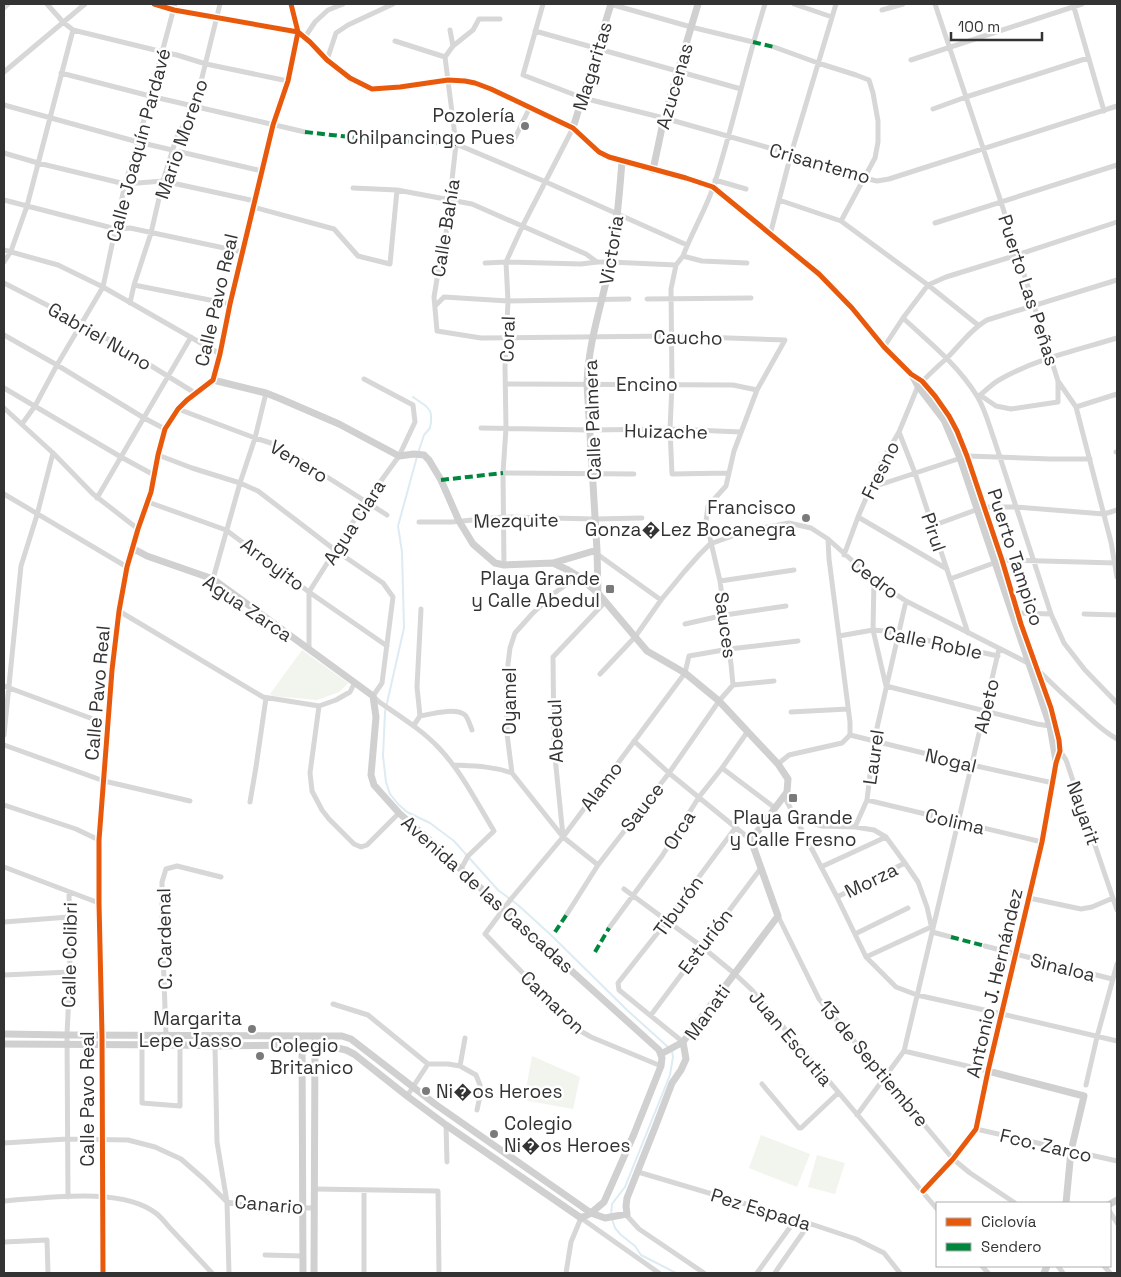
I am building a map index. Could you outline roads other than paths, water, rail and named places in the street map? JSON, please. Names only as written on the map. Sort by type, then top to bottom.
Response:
[{"type":"street","points":[[4,8],[8,4]]},
{"type":"street","points":[[47,4],[72,30],[177,54],[206,64],[288,81]]},
{"type":"street","points":[[4,72],[85,4]]},
{"type":"street","points":[[154,4],[174,10],[298,32],[327,60],[350,78],[372,89],[448,80],[475,83],[574,128],[599,152],[609,158],[686,178],[746,189]]},
{"type":"street","name":"Calle Joaquín Pardavé","points":[[22,424],[35,406],[103,287],[125,184],[176,4]]},
{"type":"street","name":"Mario Moreno","points":[[130,303],[173,150],[180,130],[196,106],[220,4]]},
{"type":"street","points":[[291,4],[298,32]]},
{"type":"street","points":[[305,37],[327,7],[344,4]]},
{"type":"street","points":[[327,60],[336,34],[348,25],[393,4]]},
{"type":"street","points":[[543,4],[535,31],[741,89]]},
{"type":"street","points":[[610,4],[753,42]]},
{"type":"street","name":"Magaritas","points":[[574,128],[610,4]]},
{"type":"street","name":"Azucenas","points":[[653,170],[664,118],[698,4]]},
{"type":"street","points":[[728,473],[672,474],[670,429],[672,385],[671,289],[676,265],[683,256],[714,184],[765,4]]},
{"type":"street","points":[[794,4],[832,17]]},
{"type":"street","points":[[770,235],[791,154],[836,4]]},
{"type":"street","points":[[882,10],[903,4]]},
{"type":"street","name":"Puerto Las Peñas","points":[[935,4],[1001,202],[1050,358],[1058,380],[1076,408],[1111,542],[1117,577]]},
{"type":"street","points":[[910,60],[1074,5],[1082,4]]},
{"type":"street","points":[[1074,5],[1104,111]]},
{"type":"street","points":[[396,41],[445,56],[453,46],[473,30],[479,19],[500,20]]},
{"type":"street","points":[[4,262],[11,252],[26,206],[72,30]]},
{"type":"street","points":[[450,30],[453,46]]},
{"type":"street","name":"Crisantemo","points":[[535,31],[523,75],[583,98],[664,118],[877,181],[983,150],[1117,106]]},
{"type":"street","name":"Calle Pavo Real","points":[[103,1273],[99,840],[112,670],[119,611],[127,567],[148,502],[165,429],[178,409],[213,380],[273,125],[288,81],[298,32]]},
{"type":"street","points":[[774,48],[856,74],[869,80],[878,121],[878,142],[875,158],[841,220]]},
{"type":"street","name":"Calle Bahía","points":[[445,56],[456,144],[446,234],[435,286],[437,331],[481,338]]},
{"type":"street","points":[[933,109],[1088,58]]},
{"type":"street","points":[[61,74],[305,132]]},
{"type":"street","points":[[4,105],[138,142],[262,171]]},
{"type":"street","points":[[512,144],[530,107]]},
{"type":"street","name":"Coral","points":[[504,565],[505,367],[508,301],[506,262],[522,227],[574,128]]},
{"type":"street","points":[[456,144],[687,245]]},
{"type":"street","points":[[4,153],[125,184],[163,181],[254,204],[334,229],[358,256],[390,264],[398,190]]},
{"type":"street","name":"Victoria","points":[[592,337],[610,262],[622,162]]},
{"type":"street","points":[[935,223],[1117,165]]},
{"type":"street","name":"Puerto Tampico","points":[[714,184],[770,235],[819,274],[852,308],[884,347],[920,384],[935,396],[949,416],[957,431],[981,509],[1051,708],[1059,740],[1057,750]]},
{"type":"street","points":[[353,188],[398,190],[472,204],[586,254],[596,262]]},
{"type":"street","points":[[4,200],[116,229],[130,228],[243,252]]},
{"type":"street","points":[[779,200],[841,220],[978,325]]},
{"type":"street","points":[[884,347],[928,285],[946,277],[1117,222]]},
{"type":"street","points":[[4,250],[58,265],[103,287],[220,354]]},
{"type":"street","points":[[683,256],[702,261],[747,263]]},
{"type":"street","points":[[485,263],[581,264],[610,262],[676,265]]},
{"type":"street","points":[[920,384],[978,325],[987,320],[1117,280]]},
{"type":"street","name":"Gabriel Nuno","points":[[4,283],[82,323],[195,393]]},
{"type":"street","points":[[134,285],[230,304]]},
{"type":"street","points":[[435,306],[444,297],[508,301],[629,299]]},
{"type":"street","points":[[647,299],[751,298]]},
{"type":"street","points":[[903,318],[947,358],[979,396],[1051,614],[1064,643],[1085,670],[1117,703]]},
{"type":"street","points":[[4,335],[165,429]]},
{"type":"street","name":"Caucho","points":[[481,338],[672,336],[785,340],[757,390]]},
{"type":"street","points":[[97,498],[191,337]]},
{"type":"street","name":"Calle Palmera","points":[[592,337],[588,360],[587,384],[598,593]]},
{"type":"street","points":[[979,396],[997,381],[1013,373],[1050,358],[1117,338]]},
{"type":"street","name":"Agua Clara","points":[[309,592],[365,503],[399,456],[415,422],[413,405],[364,379]]},
{"type":"street","points":[[213,380],[266,393],[339,424],[399,456],[424,455],[441,480],[459,521],[473,544],[495,563],[504,565],[553,563],[597,552],[661,600]]},
{"type":"street","points":[[979,396],[996,406],[1011,409],[1058,402],[1058,380]]},
{"type":"street","name":"Encino","points":[[506,384],[733,385],[757,390]]},
{"type":"street","name":"Fresno","points":[[844,555],[858,516],[881,463],[899,432],[920,384]]},
{"type":"street","points":[[4,388],[154,475]]},
{"type":"street","points":[[710,544],[706,521],[708,506],[726,486],[734,451],[757,390]]},
{"type":"street","points":[[213,579],[240,483],[255,438],[266,393]]},
{"type":"street","points":[[1076,408],[1117,394]]},
{"type":"street","points":[[4,408],[53,453],[97,498],[138,529]]},
{"type":"street","name":"Venero","points":[[178,409],[255,438],[271,442],[365,503],[387,515]]},
{"type":"street","name":"Huizache","points":[[481,428],[670,429],[741,432]]},
{"type":"street","name":"Pirul","points":[[899,432],[915,473],[968,633]]},
{"type":"street","points":[[4,736],[6,686],[21,566],[53,453]]},
{"type":"street","points":[[158,455],[258,491],[335,550],[383,582],[393,598],[382,683],[376,698],[390,710],[414,725],[439,747],[453,765],[494,831],[468,856],[461,868]]},
{"type":"street","points":[[870,488],[964,457],[1090,459]]},
{"type":"street","points":[[504,473],[634,474]]},
{"type":"street","points":[[4,494],[127,567]]},
{"type":"street","name":"Arroyito","points":[[148,502],[226,530],[309,592],[387,646]]},
{"type":"street","points":[[932,526],[981,509],[1016,507],[1104,514],[1117,510]]},
{"type":"street","points":[[858,516],[947,570]]},
{"type":"street","name":"Mezquite","points":[[419,522],[503,517],[642,518]]},
{"type":"street","name":"Cedro","points":[[600,674],[635,637],[661,600],[710,544],[746,531],[789,523],[811,528],[828,539],[874,580],[906,601],[1037,668],[1061,693],[1097,725],[1117,739]]},
{"type":"street","points":[[778,764],[789,755],[842,743],[850,734],[828,559],[828,539]]},
{"type":"street","name":"Sauces","points":[[710,544],[720,581],[733,685],[719,701]]},
{"type":"street","name":"Agua Zarca","points":[[132,548],[147,556],[213,579],[376,698]]},
{"type":"street","points":[[950,579],[999,561],[1033,560],[1116,563]]},
{"type":"street","name":"Puerto Tampico","points":[[999,561],[1029,664],[1057,750]]},
{"type":"street","points":[[553,563],[578,576],[598,593],[647,651],[685,672],[719,701],[778,764],[788,779],[787,792],[752,840],[669,773],[634,741]]},
{"type":"street","points":[[720,581],[794,570]]},
{"type":"street","name":"Oyamel","points":[[512,772],[507,734],[507,691],[510,648],[515,633],[554,594],[578,576]]},
{"type":"street","name":"Laurel","points":[[874,580],[873,630],[886,686]]},
{"type":"street","points":[[309,592],[309,649]]},
{"type":"street","name":"Abedul","points":[[563,837],[554,747],[553,657],[606,601]]},
{"type":"street","name":"Laurel","points":[[855,826],[867,800],[874,741],[906,601]]},
{"type":"street","points":[[685,624],[725,615],[786,606]]},
{"type":"street","points":[[414,725],[420,716],[417,687],[421,609]]},
{"type":"street","points":[[119,611],[266,698],[320,706],[350,692],[356,682]]},
{"type":"street","points":[[1018,612],[1051,614]]},
{"type":"street","points":[[1084,614],[1117,615]]},
{"type":"street","name":"Calle Roble","points":[[839,636],[873,630],[885,631],[998,656]]},
{"type":"street","points":[[729,649],[798,641]]},
{"type":"street","name":"Alamo","points":[[503,909],[563,837],[685,672],[689,656],[729,649]]},
{"type":"street","name":"Abeto","points":[[904,1051],[999,649]]},
{"type":"street","points":[[733,685],[774,681]]},
{"type":"street","points":[[6,686],[109,725]]},
{"type":"street","points":[[886,686],[1050,726]]},
{"type":"street","points":[[250,802],[266,698]]},
{"type":"street","name":"Avenida de las Cascadas","points":[[376,698],[371,774],[374,785],[399,813],[660,1050],[661,1054]]},
{"type":"street","name":"Sauce","points":[[566,914],[598,864],[669,773],[719,701]]},
{"type":"street","points":[[320,706],[310,773],[312,791],[322,810],[354,844],[362,847],[367,845],[399,813]]},
{"type":"street","points":[[791,712],[848,709]]},
{"type":"street","points":[[420,716],[444,712],[460,712],[466,716],[472,730]]},
{"type":"street","name":"Orca","points":[[609,928],[662,856],[699,797],[748,732]]},
{"type":"street","name":"Nogal","points":[[850,734],[972,765],[1053,783]]},
{"type":"street","points":[[4,745],[104,781],[190,801]]},
{"type":"street","name":"Antonio J. Hernández","points":[[923,1191],[976,1129],[988,1070],[1042,842],[1057,750]]},
{"type":"street","name":"Nayarit","points":[[1057,750],[1066,760],[1117,910]]},
{"type":"street","points":[[453,765],[500,768],[512,772],[563,837],[598,864]]},
{"type":"street","points":[[722,768],[776,808]]},
{"type":"street","points":[[784,796],[866,957],[896,987],[917,995],[1117,1042]]},
{"type":"street","name":"Colima","points":[[867,800],[1042,842]]},
{"type":"street","points":[[4,804],[99,840]]},
{"type":"street","points":[[796,818],[822,826],[855,826],[874,830],[886,837],[918,882],[932,929]]},
{"type":"street","name":"Tiburón","points":[[650,1015],[619,990],[618,983],[667,921],[736,827]]},
{"type":"street","points":[[821,867],[886,837]]},
{"type":"street","name":"13 de Septiembre","points":[[752,840],[778,916],[819,999],[953,1158],[970,1173],[1014,1202]]},
{"type":"street","name":"Morza","points":[[836,897],[905,863]]},
{"type":"street","name":"C. Cardenal","points":[[166,1036],[162,882],[166,869],[177,866],[220,877]]},
{"type":"street","points":[[4,867],[99,903]]},
{"type":"street","name":"Esturión","points":[[650,1015],[761,868]]},
{"type":"street","name":"Juan Escutia","points":[[624,889],[701,946],[752,990],[936,1208]]},
{"type":"street","name":"Calle Colibri","points":[[68,1197],[67,1036],[70,972],[69,892]]},
{"type":"street","points":[[1029,898],[1081,909],[1092,907],[1113,898]]},
{"type":"street","points":[[855,934],[908,908]]},
{"type":"street","name":"Camaron","points":[[503,909],[484,934],[577,1029],[591,1037],[661,1066]]},
{"type":"street","name":"Manati","points":[[638,1172],[672,1083],[686,1059],[683,1042],[778,916]]},
{"type":"street","points":[[4,922],[69,918]]},
{"type":"street","points":[[866,957],[932,929],[951,937]]},
{"type":"street","name":"Sinaloa","points":[[984,946],[1112,979]]},
{"type":"street","points":[[1086,1085],[1117,964]]},
{"type":"street","points":[[4,975],[70,972]]},
{"type":"street","points":[[334,1004],[368,1015],[428,1064],[460,1066],[476,1075],[480,1085],[477,1110]]},
{"type":"street","points":[[566,1273],[571,1242],[581,1218],[591,1213],[604,1202],[661,1066],[661,1054],[683,1042],[650,1015]]},
{"type":"street","points":[[4,1034],[67,1036],[342,1036],[351,1039],[413,1087],[591,1213],[604,1218],[627,1214]]},
{"type":"street","points":[[302,1036],[302,1273]]},
{"type":"street","points":[[314,1273],[315,1036]]},
{"type":"street","points":[[460,1066],[465,1038]]},
{"type":"street","points":[[4,1044],[315,1045],[346,1050],[354,1054],[446,1125],[659,1273]]},
{"type":"street","points":[[142,1045],[142,1103],[180,1106],[180,1044]]},
{"type":"street","points":[[215,1046],[217,1142],[227,1202],[229,1273]]},
{"type":"street","points":[[857,1115],[904,1051],[988,1070],[1084,1096],[1071,1151],[1066,1202]]},
{"type":"street","points":[[407,1096],[428,1064]]},
{"type":"street","points":[[762,1084],[797,1127],[801,1128],[838,1093]]},
{"type":"street","points":[[446,1125],[446,1162]]},
{"type":"street","name":"Fco. Zarco","points":[[976,1129],[1117,1161]]},
{"type":"street","name":"Canario","points":[[4,1142],[67,1139],[128,1140],[155,1147],[181,1160],[227,1202],[256,1207],[314,1208]]},
{"type":"street","points":[[500,1162],[506,1153]]},
{"type":"street","points":[[638,1172],[627,1198],[628,1217],[639,1229],[704,1273]]},
{"type":"street","name":"Pez Espada","points":[[638,1172],[856,1239],[884,1253],[900,1273]]},
{"type":"street","points":[[314,1189],[438,1191],[439,1273]]},
{"type":"street","points":[[364,1190],[364,1273]]},
{"type":"street","points":[[4,1201],[102,1196],[124,1199],[139,1204],[157,1214],[212,1273]]},
{"type":"street","points":[[757,1273],[796,1219]]},
{"type":"street","points":[[775,1273],[809,1224]]},
{"type":"street","points":[[4,1242],[48,1240],[48,1273]]},
{"type":"street","points":[[265,1255],[302,1256]]},
{"type":"waterway","points":[[413,397],[430,411],[431,422],[418,453],[398,526],[402,552],[404,628],[385,712],[383,756],[386,782],[390,794],[407,812],[430,823],[454,841],[498,890],[518,905],[552,936],[627,1010],[668,1047]]},
{"type":"waterway","points":[[611,1215],[612,1204],[625,1187],[670,1075],[672,1051]]},
{"type":"waterway","points":[[612,1219],[615,1228],[635,1246],[641,1255],[676,1273]]},
{"type":"place","name":"Pozolería Chilpancingo Pues","points":[[525,126]]},
{"type":"place","name":"Francisco Gonza�Lez Bocanegra","points":[[806,518]]},
{"type":"place","name":"Playa Grande y Calle Abedul","points":[[610,589]]},
{"type":"place","name":"Playa Grande y Calle Fresno","points":[[793,798]]},
{"type":"place","name":"Margarita Lepe Jasso","points":[[252,1029]]},
{"type":"place","name":"Colegio Britanico","points":[[260,1056]]},
{"type":"place","name":"Ni�os Heroes","points":[[426,1091]]},
{"type":"place","name":"Colegio Ni�os Heroes","points":[[494,1134]]}]
